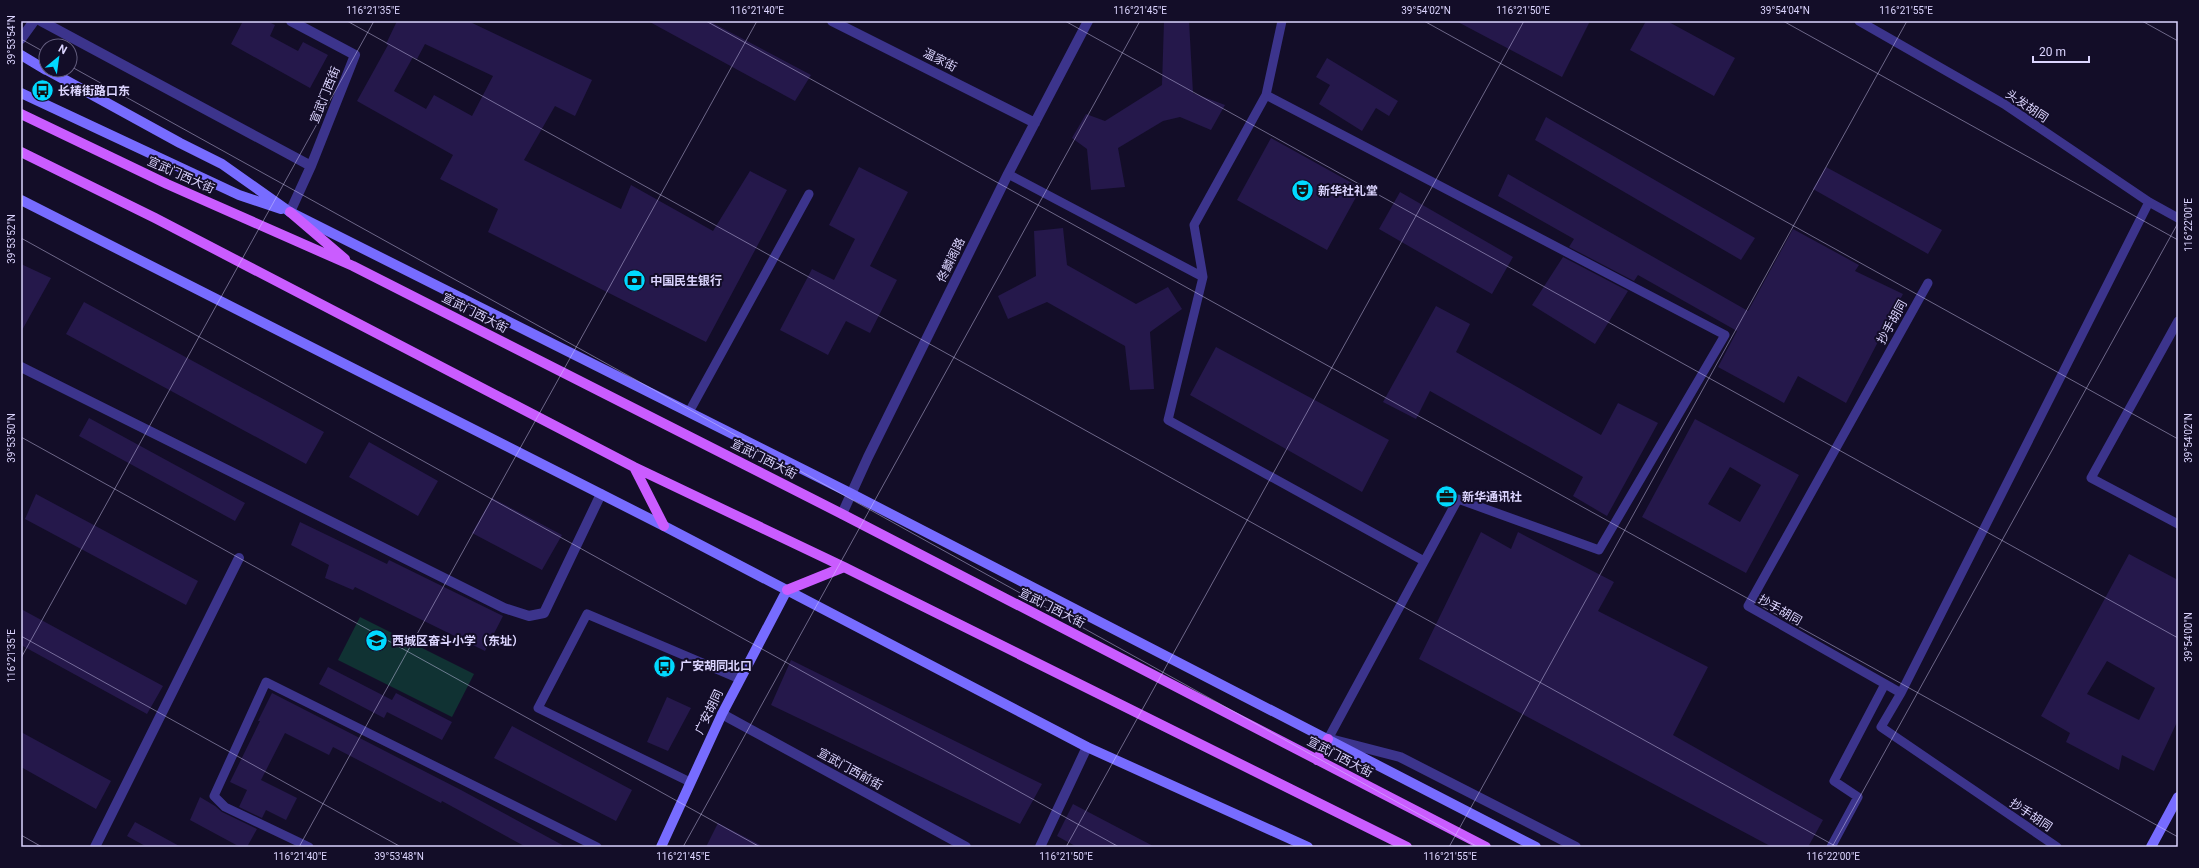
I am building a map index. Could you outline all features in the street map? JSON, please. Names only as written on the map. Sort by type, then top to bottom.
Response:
[{"type":"main road","name":"宣武门西大街","points":[[21,114],[167,184],[353,266],[842,514],[1486,847]]},
{"type":"main road","points":[[21,152],[168,225],[634,467],[844,567],[1407,847]]},
{"type":"main road","points":[[290,212],[353,266]]},
{"type":"main road","points":[[634,467],[664,526]]},
{"type":"main road","points":[[787,590],[844,567]]},
{"type":"main road","points":[[1317,760],[1328,739]]},
{"type":"street","points":[[21,39],[34,21]]},
{"type":"street","points":[[41,21],[311,166]]},
{"type":"street","name":"宣武门西街","points":[[290,212],[311,166],[355,55],[292,21]]},
{"type":"street","name":"温家街","points":[[832,21],[1035,123]]},
{"type":"street","name":"佟麟阁路","points":[[842,514],[868,457],[1008,174],[1088,21]]},
{"type":"street","name":"宣武门西大街","points":[[21,55],[38,65]]},
{"type":"street","name":"宣武门西大街","points":[[61,78],[180,143],[222,164],[290,212]]},
{"type":"street","name":"宣武门西大街","points":[[21,93],[239,195],[290,212],[852,494],[1536,847]]},
{"type":"street","points":[[21,200],[664,526],[1087,747],[1308,847]]},
{"type":"street","points":[[21,367],[504,608],[529,616],[544,613],[601,494]]},
{"type":"street","points":[[95,847],[240,558]]},
{"type":"street","name":"广安胡同","points":[[661,847],[722,714],[787,590]]},
{"type":"street","name":"宣武门西前街","points":[[722,714],[966,847]]},
{"type":"street","name":"宣武门西大街","points":[[1328,739],[1400,757],[1576,847]]},
{"type":"street","points":[[1040,847],[1087,747]]},
{"type":"street","points":[[2150,847],[2178,797]]},
{"type":"lane","points":[[1282,21],[1266,95],[1194,225],[1202,277],[1168,420],[1424,561]]},
{"type":"lane","name":"头发胡同","points":[[1859,21],[2004,104],[2149,202],[2178,218]]},
{"type":"lane","points":[[1266,95],[1725,335],[1599,550],[1458,499],[1328,739]]},
{"type":"lane","points":[[1008,174],[1202,277]]},
{"type":"lane","points":[[689,412],[809,194]]},
{"type":"lane","points":[[1901,693],[2149,202]]},
{"type":"lane","name":"抄手胡同","points":[[1928,283],[1748,606],[1901,693],[1881,727],[2057,847]]},
{"type":"lane","points":[[2178,321],[2092,478],[2178,524]]},
{"type":"lane","points":[[690,782],[538,708],[587,614],[740,679]]},
{"type":"lane","points":[[309,847],[225,807],[214,796],[266,682],[591,846]]},
{"type":"lane","points":[[1831,847],[1858,797],[1834,781],[1885,684]]},
{"type":"green space","points":[[360,617],[474,674],[452,717],[338,660]]},
{"type":"building","points":[[243,21],[267,21],[275,25],[270,36],[298,51],[303,42],[328,55],[310,88],[231,44]]},
{"type":"building","points":[[397,21],[468,21],[592,80],[575,116],[555,106],[524,160],[621,209],[631,185],[713,231],[750,171],[787,190],[706,342],[488,232],[498,209],[440,179],[453,155],[357,101],[388,45],[386,44]],"holes":[[[425,44],[493,76],[472,116],[434,95],[426,109],[394,91],[413,57],[417,59]]]},
{"type":"building","points":[[648,21],[709,21],[811,75],[795,101]]},
{"type":"building","points":[[1164,21],[1189,21],[1193,93],[1225,105],[1211,130],[1180,117],[1163,121],[1118,148],[1125,187],[1091,190],[1087,149],[1072,138],[1086,114],[1105,121],[1162,85]]},
{"type":"building","points":[[1456,21],[1590,21],[1562,77]]},
{"type":"building","points":[[1646,21],[1667,21],[1735,58],[1714,96],[1630,50]]},
{"type":"building","points":[[1327,58],[1398,101],[1389,116],[1376,108],[1362,131],[1319,104],[1330,85],[1316,77]]},
{"type":"building","points":[[1546,117],[1755,238],[1741,260],[1535,140]]},
{"type":"building","points":[[1271,138],[1361,188],[1327,250],[1237,200]]},
{"type":"building","points":[[859,167],[908,192],[870,266],[897,280],[870,333],[846,321],[828,355],[780,330],[812,269],[834,280],[855,239],[829,225]]},
{"type":"building","points":[[1826,167],[1942,230],[1928,254],[1813,189]]},
{"type":"building","points":[[1508,174],[1748,311],[1793,229],[1859,265],[1855,271],[1903,294],[1846,403],[1798,376],[1784,403],[1718,367],[1737,331],[1638,275],[1634,281],[1569,247],[1574,239],[1498,196]]},
{"type":"building","points":[[1400,192],[1513,257],[1492,294],[1379,229]]},
{"type":"building","points":[[1063,228],[1067,265],[1136,304],[1168,287],[1182,309],[1150,332],[1154,389],[1130,390],[1125,346],[1047,302],[1008,319],[998,296],[1036,276],[1034,231]]},
{"type":"building","points":[[1563,257],[1628,291],[1595,344],[1532,305]]},
{"type":"building","points":[[21,264],[51,278],[21,332]]},
{"type":"building","points":[[84,302],[324,432],[306,464],[66,334]]},
{"type":"building","points":[[1436,306],[1470,324],[1456,352],[1601,435],[1618,403],[1658,423],[1607,516],[1573,496],[1583,477],[1430,391],[1416,419],[1383,402]]},
{"type":"building","points":[[1216,347],[1389,440],[1362,492],[1190,395]]},
{"type":"building","points":[[89,418],[245,503],[235,521],[79,436]]},
{"type":"building","points":[[1695,419],[1799,475],[1746,573],[1642,517]],"holes":[[[1730,467],[1761,485],[1740,522],[1708,504]]]},
{"type":"building","points":[[369,442],[438,481],[418,516],[349,477]]},
{"type":"building","points":[[36,494],[198,581],[186,605],[25,519]]},
{"type":"building","points":[[492,498],[562,535],[542,570],[472,533]]},
{"type":"building","points":[[300,522],[387,564],[389,560],[503,616],[485,651],[355,587],[353,590],[325,578],[329,565],[291,545]]},
{"type":"building","points":[[1481,532],[1511,549],[1518,532],[1614,582],[1598,611],[1708,667],[1673,735],[1823,820],[1808,847],[1772,847],[1419,659]]},
{"type":"building","points":[[2129,554],[2178,580],[2178,720],[2154,771],[2122,755],[2119,770],[2066,742],[2070,733],[2041,716]],"holes":[[[2107,661],[2155,688],[2139,720],[2087,694]]]},
{"type":"building","points":[[21,609],[163,686],[147,714],[21,645]]},
{"type":"building","points":[[791,660],[1042,784],[1020,824],[771,705]]},
{"type":"building","points":[[328,667],[392,700],[396,693],[452,722],[442,740],[387,712],[384,718],[319,684]]},
{"type":"building","points":[[272,693],[461,790],[566,847],[526,847],[442,801],[441,803],[333,747],[329,755],[285,733],[261,780],[297,798],[286,820],[266,810],[262,818],[239,807],[247,790],[230,782]]},
{"type":"building","points":[[667,697],[691,708],[668,751],[647,742]]},
{"type":"building","points":[[512,726],[632,790],[616,821],[494,758]]},
{"type":"building","points":[[21,732],[111,781],[96,809],[21,767]]},
{"type":"building","points":[[200,797],[222,812],[257,829],[247,847],[240,847],[190,820]]},
{"type":"building","points":[[1073,804],[1155,847],[1077,847],[1057,836]]},
{"type":"building","points":[[135,822],[181,847],[147,847],[127,836]]},
{"type":"building","points":[[718,823],[764,847],[706,847]]},
{"type":"place","name":"长椿街路口东","points":[[43,91]]},
{"type":"place","name":"新华社礼堂","points":[[1302,191]]},
{"type":"place","name":"中国民生银行","points":[[634,281]]},
{"type":"place","name":"新华通讯社","points":[[1447,497]]},
{"type":"place","name":"西城区奋斗小学（东址）","points":[[377,641]]},
{"type":"place","name":"广安胡同北口","points":[[664,666]]}]
